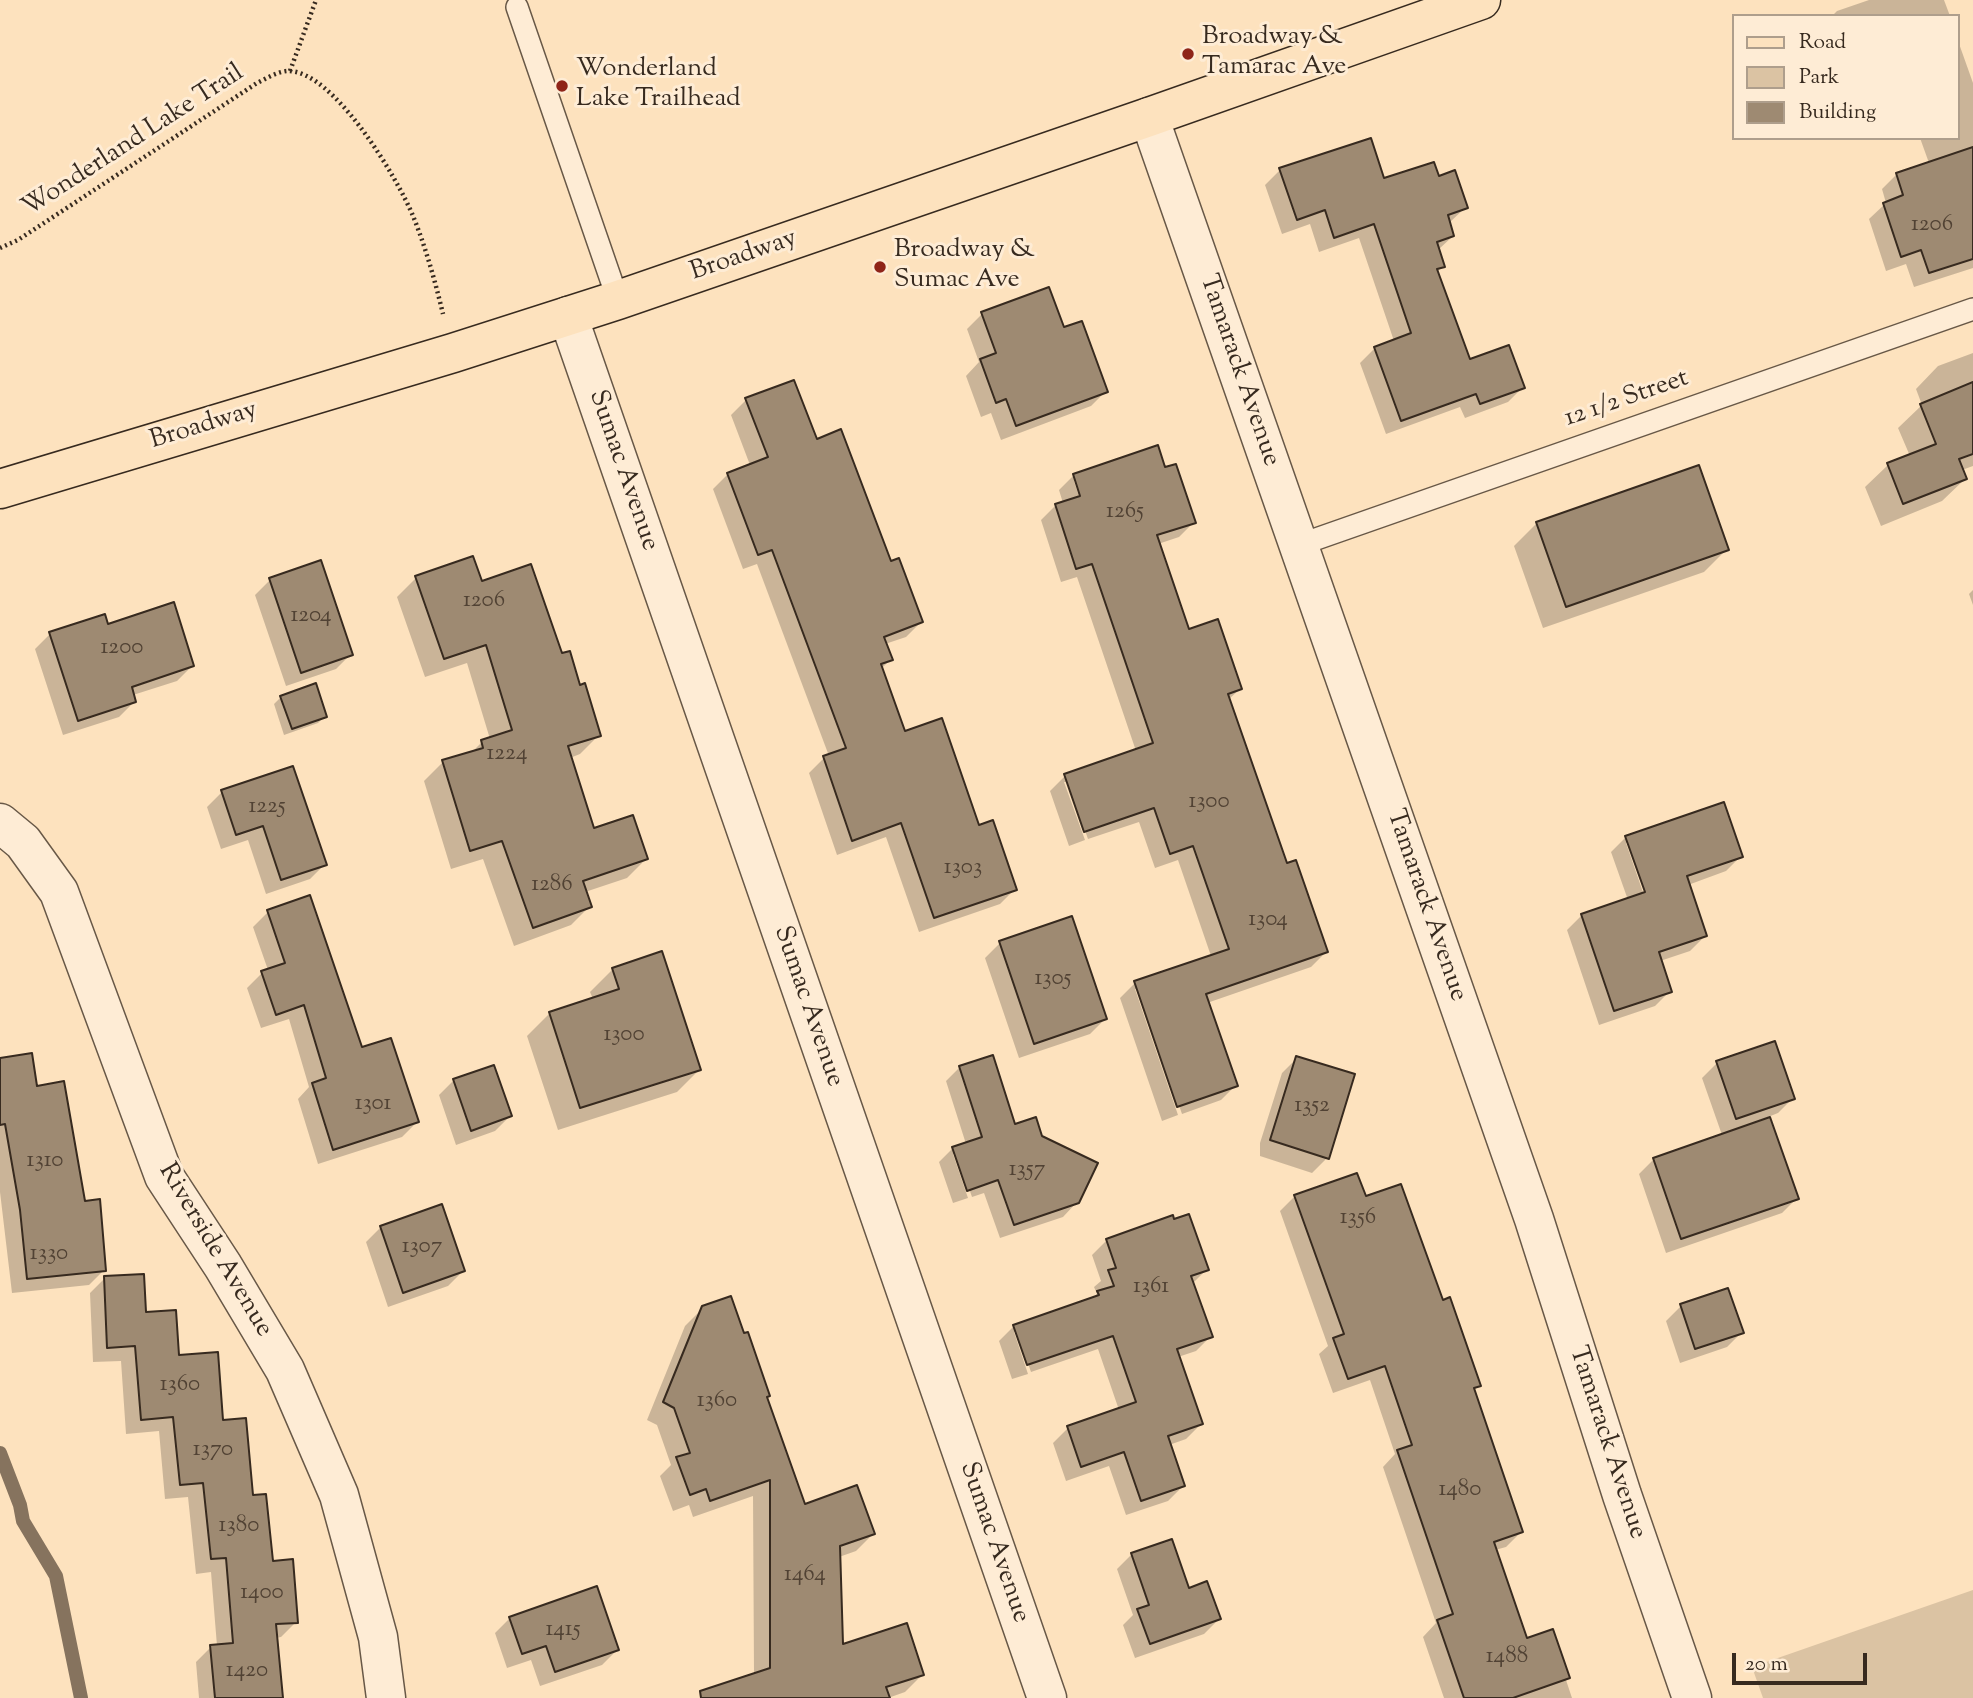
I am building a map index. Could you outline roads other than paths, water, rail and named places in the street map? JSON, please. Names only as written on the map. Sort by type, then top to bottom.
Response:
[{"type":"main road","name":"Broadway","points":[[0,489],[453,353],[618,300],[1480,0]]},
{"type":"street","name":"Tamarack Avenue","points":[[1149,117],[1534,1219],[1622,1495],[1692,1698]]},
{"type":"street","name":"Sumac Avenue","points":[[568,316],[1047,1698]]},
{"type":"street","name":"Riverside Avenue","points":[[0,823],[23,842],[59,892],[164,1176],[223,1266],[285,1370],[339,1495],[378,1637],[386,1698]]},
{"type":"lane","points":[[517,7],[618,300]]},
{"type":"lane","name":"12 1/2 Street","points":[[1299,545],[1973,309]]},
{"type":"waterway","points":[[0,1453],[20,1505],[23,1521],[56,1576],[81,1698]]},
{"type":"place","name":"Broadway & Tamarac Ave","points":[[1188,54]]},
{"type":"place","name":"Wonderland Lake Trailhead","points":[[562,86]]},
{"type":"place","name":"Broadway & Sumac Ave","points":[[880,267]]}]
